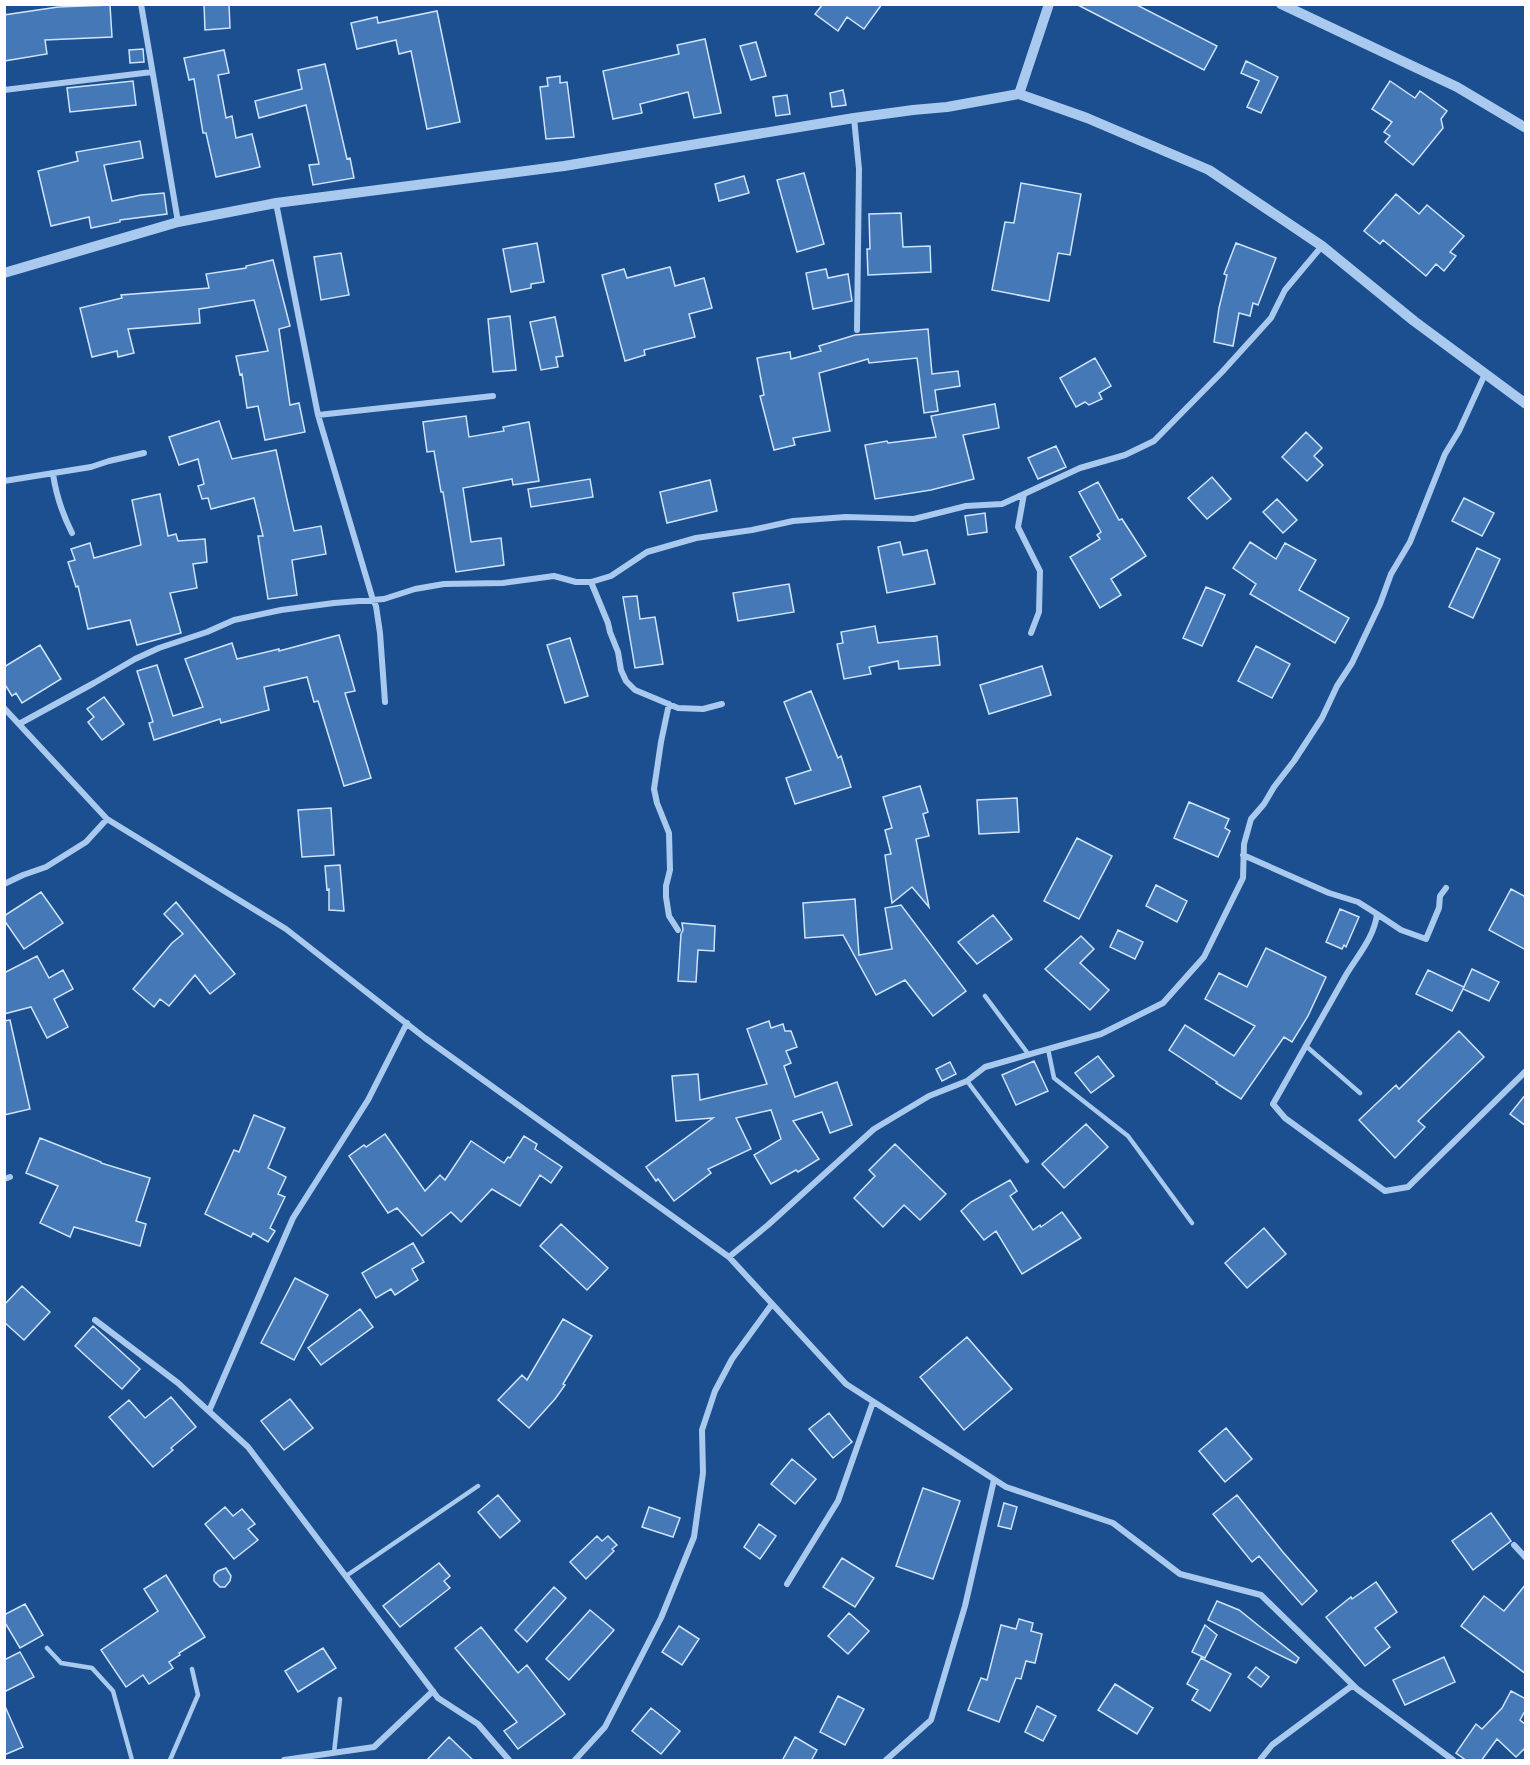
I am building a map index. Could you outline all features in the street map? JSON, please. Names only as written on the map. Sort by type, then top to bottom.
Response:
[{"type":"street","points":[[141,4],[178,222]]},
{"type":"street","points":[[1019,94],[1048,4]]},
{"type":"street","points":[[1281,4],[1457,87],[1526,128]]},
{"type":"street","points":[[4,90],[152,72]]},
{"type":"street","points":[[4,273],[178,222],[276,203],[564,166],[854,118],[947,107],[1019,94],[1087,118],[1209,170],[1322,246],[1414,321],[1526,404]]},
{"type":"street","points":[[854,118],[859,169],[857,330]]},
{"type":"street","points":[[276,203],[318,415],[376,606],[385,702]]},
{"type":"street","points":[[19,724],[135,659],[234,620],[281,610],[384,599],[415,589],[444,584],[503,583],[554,576],[576,582],[591,582],[611,576],[647,552],[696,538],[753,530],[793,521],[846,517],[914,519],[966,507],[1002,504],[1080,468],[1125,455],[1154,441],[1271,318],[1285,290],[1322,246]]},
{"type":"street","points":[[729,1257],[768,1225],[874,1129],[929,1096],[967,1081],[985,1068],[1101,1034],[1163,1003],[1204,957],[1243,878],[1244,844],[1251,819],[1294,761],[1322,718],[1337,686],[1353,663],[1391,574],[1410,542],[1445,454],[1459,431],[1485,374]]},
{"type":"street","points":[[318,415],[493,396]]},
{"type":"street","points":[[4,481],[92,467],[144,453]]},
{"type":"street","points":[[53,474],[55,491],[72,533]]},
{"type":"street","points":[[1024,494],[1018,526],[1040,571],[1039,612],[1031,633]]},
{"type":"street","points":[[591,582],[618,652],[621,670],[626,681],[635,690],[678,708],[693,710],[722,704]]},
{"type":"street","points":[[669,704],[654,789],[669,833],[670,870],[666,897],[669,916],[678,930]]},
{"type":"street","points":[[4,708],[106,819],[286,929],[406,1023],[729,1257],[846,1384],[1006,1487],[1113,1524],[1180,1574],[1260,1595],[1353,1685],[1453,1761]]},
{"type":"street","points":[[4,884],[46,867],[86,842],[106,819]]},
{"type":"street","points":[[1244,855],[1329,893],[1358,902],[1401,930],[1426,939],[1439,908],[1440,896],[1446,888]]},
{"type":"street","points":[[1377,914],[1376,925],[1368,942],[1273,1104],[1285,1118],[1385,1191],[1408,1187],[1526,1071]]},
{"type":"street","points":[[209,1411],[293,1218],[368,1100],[406,1023]]},
{"type":"street","points":[[575,1761],[605,1727],[661,1618],[694,1537],[703,1473],[702,1431],[715,1391],[732,1359],[772,1304]]},
{"type":"street","points":[[95,1320],[178,1383],[248,1447],[438,1698],[478,1724],[509,1761]]},
{"type":"street","points":[[787,1584],[838,1501],[873,1402]]},
{"type":"street","points":[[886,1761],[931,1720],[965,1606],[994,1480]]},
{"type":"street","points":[[1514,1545],[1526,1558]]},
{"type":"street","points":[[1260,1761],[1272,1745],[1353,1685]]},
{"type":"street","points":[[284,1761],[374,1747],[433,1691]]},
{"type":"lane","points":[[985,996],[1029,1055]]},
{"type":"lane","points":[[1306,1046],[1360,1093]]},
{"type":"lane","points":[[1048,1049],[1054,1078],[1128,1136],[1192,1222]]},
{"type":"lane","points":[[967,1081],[1027,1161]]},
{"type":"lane","points":[[346,1576],[478,1486]]},
{"type":"lane","points":[[47,1648],[61,1663],[92,1668],[113,1690],[132,1761]]},
{"type":"lane","points":[[170,1761],[198,1695],[192,1669]]},
{"type":"lane","points":[[334,1753],[340,1699]]},
{"type":"building","points":[[204,4],[229,4],[230,28],[205,30]]},
{"type":"building","points":[[823,4],[882,4],[864,29],[847,17],[838,31],[815,14]]},
{"type":"building","points":[[1076,4],[1135,4],[1217,46],[1204,70]]},
{"type":"building","points":[[110,5],[112,37],[45,40],[47,54],[4,61],[4,15],[58,7]]},
{"type":"building","points":[[437,11],[460,122],[427,129],[411,51],[399,54],[396,40],[357,49],[351,23],[377,17],[378,23]]},
{"type":"building","points":[[705,39],[721,113],[694,118],[688,92],[640,104],[642,113],[613,119],[603,71],[679,54],[677,45]]},
{"type":"building","points":[[756,42],[766,76],[751,80],[740,46]]},
{"type":"building","points":[[143,49],[144,62],[130,63],[129,50]]},
{"type":"building","points":[[224,50],[229,73],[218,75],[226,118],[232,116],[236,138],[252,134],[260,167],[216,177],[206,133],[203,133],[194,79],[189,80],[184,58]]},
{"type":"building","points":[[1246,61],[1278,77],[1261,113],[1247,107],[1259,81],[1241,73]]},
{"type":"building","points":[[325,64],[347,159],[350,158],[354,178],[313,185],[309,165],[319,164],[306,105],[259,118],[255,101],[302,89],[298,70]]},
{"type":"building","points":[[560,76],[560,83],[567,82],[574,137],[546,139],[540,87],[548,86],[547,78]]},
{"type":"building","points":[[133,81],[136,105],[70,112],[67,88]]},
{"type":"building","points":[[1390,81],[1415,98],[1420,91],[1447,111],[1441,119],[1443,128],[1413,165],[1385,142],[1390,136],[1384,132],[1392,122],[1372,109]]},
{"type":"building","points":[[843,90],[846,105],[832,107],[830,93]]},
{"type":"building","points":[[787,95],[790,114],[776,116],[773,97]]},
{"type":"building","points":[[140,141],[143,158],[104,165],[112,201],[164,193],[167,214],[120,220],[120,222],[91,228],[89,217],[51,226],[38,171],[78,161],[76,152]]},
{"type":"building","points":[[804,173],[824,244],[797,252],[777,180]]},
{"type":"building","points":[[744,176],[749,193],[719,201],[715,184]]},
{"type":"building","points":[[1021,183],[1081,194],[1070,255],[1058,253],[1049,301],[992,290],[1005,222],[1014,223]]},
{"type":"building","points":[[1396,194],[1419,214],[1427,205],[1464,236],[1450,252],[1456,256],[1444,271],[1436,264],[1426,276],[1383,240],[1380,244],[1364,231]]},
{"type":"building","points":[[901,213],[903,247],[930,246],[931,272],[868,275],[869,214]]},
{"type":"building","points":[[537,243],[544,282],[531,284],[531,288],[511,292],[503,249]]},
{"type":"building","points":[[1236,243],[1276,258],[1258,305],[1253,303],[1250,316],[1239,313],[1233,346],[1214,342],[1227,275],[1224,274]]},
{"type":"building","points":[[341,253],[349,295],[321,300],[314,257]]},
{"type":"building","points":[[273,260],[290,326],[279,329],[290,405],[299,403],[305,432],[265,440],[258,406],[247,408],[242,374],[240,375],[236,356],[268,351],[254,300],[199,309],[200,323],[128,329],[134,353],[118,357],[117,351],[92,357],[80,308],[122,298],[121,295],[209,288],[206,274],[246,268],[246,266]]},
{"type":"building","points":[[670,267],[675,286],[704,278],[712,308],[689,314],[695,337],[644,350],[645,355],[625,361],[602,275],[624,269],[627,278]]},
{"type":"building","points":[[826,269],[828,278],[848,274],[852,301],[813,309],[806,273]]},
{"type":"building","points":[[510,316],[516,370],[493,372],[488,319]]},
{"type":"building","points":[[555,317],[563,356],[556,357],[558,367],[541,370],[530,322]]},
{"type":"building","points":[[928,329],[932,374],[958,371],[960,386],[935,390],[938,411],[924,413],[917,358],[869,363],[868,359],[819,373],[830,431],[793,438],[795,445],[774,450],[760,396],[764,395],[757,358],[790,352],[791,359],[821,351],[819,346],[855,335]]},
{"type":"building","points":[[1095,358],[1111,386],[1099,393],[1102,399],[1089,405],[1085,402],[1076,407],[1060,378]]},
{"type":"building","points":[[995,404],[999,428],[963,435],[974,479],[931,490],[875,499],[865,445],[936,437],[931,416]]},
{"type":"building","points":[[466,416],[469,437],[504,431],[503,427],[529,422],[539,481],[513,485],[512,479],[463,488],[471,542],[501,538],[504,565],[456,572],[434,451],[427,452],[423,422]]},
{"type":"building","points":[[219,421],[232,459],[276,450],[294,531],[321,526],[326,554],[292,560],[297,595],[268,599],[258,536],[263,536],[254,498],[211,509],[208,498],[202,499],[198,486],[204,484],[198,459],[179,465],[169,437]]},
{"type":"building","points":[[1306,432],[1322,448],[1314,456],[1323,465],[1307,481],[1282,457]]},
{"type":"building","points":[[1056,446],[1066,467],[1038,479],[1028,458]]},
{"type":"building","points":[[1212,477],[1231,499],[1207,519],[1188,498]]},
{"type":"building","points":[[590,479],[593,497],[531,507],[528,489]]},
{"type":"building","points":[[710,480],[717,511],[667,523],[660,492]]},
{"type":"building","points":[[1098,482],[1119,520],[1122,519],[1146,556],[1111,579],[1121,595],[1100,608],[1070,557],[1100,539],[1097,535],[1101,532],[1079,492]]},
{"type":"building","points":[[160,494],[168,536],[176,534],[178,541],[205,539],[207,562],[193,564],[197,588],[170,593],[181,633],[137,645],[130,620],[88,629],[78,586],[76,587],[68,562],[75,560],[71,549],[90,543],[94,558],[141,545],[132,500]]},
{"type":"building","points":[[1464,498],[1494,513],[1482,536],[1452,521]]},
{"type":"building","points":[[1277,499],[1297,520],[1283,533],[1263,512]]},
{"type":"building","points":[[985,513],[987,532],[968,535],[965,516]]},
{"type":"building","points":[[900,542],[903,555],[927,550],[935,584],[887,593],[878,547]]},
{"type":"building","points":[[1250,542],[1276,559],[1285,543],[1316,560],[1299,590],[1349,618],[1335,643],[1250,594],[1256,584],[1233,568]]},
{"type":"building","points":[[1477,548],[1500,559],[1473,618],[1449,607]]},
{"type":"building","points":[[789,584],[794,612],[738,621],[733,593]]},
{"type":"building","points":[[1206,587],[1225,595],[1202,646],[1183,638]]},
{"type":"building","points":[[637,596],[640,619],[655,617],[663,664],[635,668],[623,597]]},
{"type":"building","points":[[875,626],[878,643],[937,636],[940,665],[899,669],[898,661],[869,667],[871,674],[844,679],[837,644],[843,643],[841,632]]},
{"type":"building","points":[[339,635],[355,691],[345,693],[371,778],[344,786],[318,701],[314,702],[307,677],[264,687],[269,710],[221,723],[220,719],[154,740],[149,723],[153,722],[137,671],[157,665],[173,716],[203,707],[185,659],[232,643],[237,659],[279,649],[279,651]]},
{"type":"building","points":[[570,638],[588,696],[565,703],[547,645]]},
{"type":"building","points":[[40,645],[61,679],[22,703],[16,693],[12,696],[4,683],[4,667]]},
{"type":"building","points":[[1256,646],[1290,664],[1272,698],[1238,681]]},
{"type":"building","points":[[1042,666],[1051,695],[989,714],[980,685]]},
{"type":"building","points":[[811,691],[838,758],[841,756],[851,787],[795,804],[786,778],[811,770],[784,702]]},
{"type":"building","points":[[104,697],[124,724],[102,740],[88,722],[94,717],[87,709]]},
{"type":"building","points":[[920,786],[928,812],[923,814],[929,836],[916,839],[929,907],[912,887],[892,903],[885,855],[891,854],[885,830],[892,828],[883,797]]},
{"type":"building","points":[[1017,798],[1019,832],[979,834],[977,800]]},
{"type":"building","points":[[1189,802],[1229,819],[1225,828],[1230,831],[1218,857],[1174,838]]},
{"type":"building","points":[[331,808],[334,855],[302,857],[298,810]]},
{"type":"building","points":[[1077,838],[1112,856],[1079,919],[1044,901]]},
{"type":"building","points":[[340,865],[344,911],[329,910],[329,889],[327,890],[325,866]]},
{"type":"building","points":[[1156,885],[1187,901],[1177,922],[1146,906]]},
{"type":"building","points":[[1511,889],[1526,897],[1526,950],[1489,930]]},
{"type":"building","points":[[41,892],[63,923],[24,949],[4,920],[4,916]]},
{"type":"building","points":[[855,899],[859,955],[892,949],[885,908],[901,905],[966,991],[933,1016],[905,980],[876,995],[843,935],[805,938],[803,903]]},
{"type":"building","points":[[176,902],[235,974],[210,994],[195,975],[169,1006],[160,999],[154,1007],[133,989],[172,943],[183,934],[164,914]]},
{"type":"building","points":[[1340,909],[1359,917],[1346,947],[1344,945],[1342,949],[1326,942]]},
{"type":"building","points":[[993,915],[1012,939],[977,964],[958,942]]},
{"type":"building","points":[[682,923],[715,926],[714,951],[698,950],[696,982],[678,981]]},
{"type":"building","points":[[1118,930],[1143,942],[1135,959],[1110,947]]},
{"type":"building","points":[[1081,936],[1094,949],[1080,963],[1109,990],[1090,1010],[1045,969]]},
{"type":"building","points":[[1266,948],[1326,977],[1308,1016],[1292,1042],[1284,1037],[1241,1099],[1169,1050],[1185,1025],[1234,1056],[1255,1026],[1205,999],[1219,973],[1247,987]]},
{"type":"building","points":[[37,956],[49,978],[63,970],[73,989],[54,999],[68,1027],[47,1038],[31,1007],[4,1014],[4,973]]},
{"type":"building","points":[[1472,969],[1499,982],[1489,1001],[1463,989]]},
{"type":"building","points":[[1428,970],[1464,987],[1452,1011],[1416,994]]},
{"type":"building","points":[[10,1020],[30,1109],[4,1115],[4,1021]]},
{"type":"building","points":[[769,1021],[771,1028],[783,1024],[785,1031],[791,1031],[797,1047],[786,1051],[791,1063],[784,1066],[795,1097],[837,1082],[852,1125],[830,1133],[822,1112],[793,1121],[819,1159],[798,1172],[796,1170],[771,1184],[754,1155],[781,1139],[771,1110],[736,1118],[751,1149],[708,1169],[711,1173],[674,1201],[646,1167],[713,1118],[676,1121],[672,1076],[698,1074],[700,1100],[767,1084],[747,1029]]},
{"type":"building","points":[[1459,1031],[1484,1057],[1418,1121],[1425,1127],[1395,1158],[1359,1120],[1396,1085],[1399,1089]]},
{"type":"building","points":[[1098,1056],[1114,1076],[1091,1093],[1075,1073]]},
{"type":"building","points":[[1034,1061],[1048,1091],[1016,1105],[1002,1075]]},
{"type":"building","points":[[950,1062],[956,1074],[942,1081],[936,1069]]},
{"type":"building","points":[[1526,1094],[1526,1126],[1510,1114]]},
{"type":"building","points":[[254,1115],[285,1128],[268,1168],[286,1177],[278,1194],[285,1197],[270,1228],[275,1231],[268,1242],[253,1233],[251,1237],[205,1214],[234,1150],[239,1152]]},
{"type":"building","points":[[1086,1124],[1108,1147],[1064,1188],[1042,1164]]},
{"type":"building","points":[[385,1134],[425,1191],[440,1175],[445,1180],[471,1141],[504,1163],[508,1157],[510,1158],[524,1136],[537,1144],[535,1149],[562,1167],[551,1183],[540,1175],[520,1206],[492,1189],[461,1222],[451,1212],[422,1236],[397,1208],[388,1213],[349,1156]]},
{"type":"building","points":[[40,1138],[101,1163],[150,1178],[136,1221],[146,1224],[140,1246],[74,1227],[70,1237],[40,1223],[58,1186],[26,1173]]},
{"type":"building","points":[[895,1144],[946,1194],[920,1220],[904,1205],[883,1227],[854,1198],[875,1176],[869,1170]]},
{"type":"building","points":[[1010,1180],[1017,1191],[1010,1196],[1033,1230],[1062,1212],[1081,1238],[1022,1274],[996,1231],[984,1240],[961,1211],[971,1202]]},
{"type":"building","points":[[561,1224],[608,1268],[587,1290],[540,1246]]},
{"type":"building","points":[[1264,1228],[1286,1254],[1247,1288],[1225,1263]]},
{"type":"building","points":[[413,1243],[424,1262],[412,1269],[418,1280],[395,1295],[391,1289],[376,1298],[362,1273]]},
{"type":"building","points":[[295,1278],[328,1295],[294,1360],[261,1343]]},
{"type":"building","points":[[22,1286],[50,1312],[24,1340],[4,1322],[4,1305]]},
{"type":"building","points":[[360,1309],[373,1327],[321,1365],[308,1348]]},
{"type":"building","points":[[563,1319],[592,1336],[563,1384],[565,1385],[529,1428],[498,1400],[522,1375],[527,1380]]},
{"type":"building","points":[[93,1326],[140,1369],[122,1389],[75,1346]]},
{"type":"building","points":[[967,1337],[1012,1389],[964,1430],[920,1377]]},
{"type":"building","points":[[171,1397],[196,1427],[153,1467],[109,1417],[129,1400],[145,1418]]},
{"type":"building","points":[[290,1399],[313,1428],[284,1450],[261,1421]]},
{"type":"building","points":[[829,1413],[852,1442],[833,1458],[809,1429]]},
{"type":"building","points":[[1226,1428],[1252,1459],[1225,1482],[1199,1451]]},
{"type":"building","points":[[792,1459],[816,1479],[795,1504],[771,1484]]},
{"type":"building","points":[[923,1488],[960,1501],[933,1579],[896,1566]]},
{"type":"building","points":[[498,1495],[520,1521],[500,1538],[478,1512]]},
{"type":"building","points":[[1237,1495],[1317,1591],[1302,1605],[1259,1556],[1252,1562],[1213,1514]]},
{"type":"building","points":[[1004,1503],[1017,1507],[1011,1529],[998,1526]]},
{"type":"building","points":[[225,1507],[233,1516],[242,1509],[255,1524],[248,1529],[258,1540],[234,1559],[205,1524]]},
{"type":"building","points":[[649,1507],[680,1518],[673,1537],[642,1527]]},
{"type":"building","points":[[1491,1513],[1511,1541],[1473,1570],[1452,1541]]},
{"type":"building","points":[[759,1524],[776,1536],[760,1559],[744,1547]]},
{"type":"building","points":[[597,1536],[602,1541],[608,1536],[617,1545],[612,1549],[614,1551],[586,1579],[570,1562]]},
{"type":"building","points":[[842,1558],[874,1578],[855,1607],[823,1587]]},
{"type":"building","points":[[439,1563],[450,1576],[444,1581],[450,1588],[400,1627],[383,1606]]},
{"type":"building","points":[[226,1568],[231,1576],[230,1581],[225,1587],[220,1587],[214,1581],[214,1575]]},
{"type":"building","points":[[166,1575],[205,1637],[179,1653],[180,1655],[169,1662],[173,1668],[149,1684],[143,1675],[126,1687],[101,1650],[158,1611],[144,1589]]},
{"type":"building","points":[[1376,1582],[1397,1612],[1375,1628],[1390,1647],[1365,1666],[1326,1617],[1351,1597],[1352,1599]]},
{"type":"building","points":[[1526,1584],[1526,1674],[1461,1626],[1484,1596],[1504,1611]]},
{"type":"building","points":[[554,1587],[566,1598],[527,1642],[515,1630]]},
{"type":"building","points":[[1217,1601],[1239,1610],[1299,1658],[1296,1663],[1208,1620]]},
{"type":"building","points":[[25,1604],[43,1635],[20,1648],[4,1621],[4,1615]]},
{"type":"building","points":[[590,1610],[614,1630],[569,1680],[546,1659]]},
{"type":"building","points":[[849,1613],[869,1631],[848,1654],[828,1636]]},
{"type":"building","points":[[1019,1619],[1033,1623],[1031,1631],[1042,1634],[1035,1663],[1026,1661],[1021,1679],[1016,1678],[999,1722],[968,1710],[981,1678],[987,1680],[1001,1625],[1016,1629]]},
{"type":"building","points":[[1205,1625],[1217,1635],[1205,1658],[1192,1652]]},
{"type":"building","points":[[679,1626],[699,1639],[682,1665],[662,1652]]},
{"type":"building","points":[[481,1627],[518,1673],[527,1665],[565,1714],[518,1749],[504,1731],[517,1722],[455,1648]]},
{"type":"building","points":[[323,1648],[336,1668],[298,1692],[285,1671]]},
{"type":"building","points":[[20,1652],[34,1677],[4,1692],[4,1660]]},
{"type":"building","points":[[1444,1657],[1455,1682],[1405,1705],[1393,1680]]},
{"type":"building","points":[[1201,1658],[1231,1674],[1210,1711],[1192,1700],[1198,1690],[1187,1684]]},
{"type":"building","points":[[1256,1667],[1269,1677],[1261,1687],[1248,1677]]},
{"type":"building","points":[[1115,1684],[1153,1708],[1137,1734],[1098,1710]]},
{"type":"building","points":[[1511,1691],[1526,1699],[1526,1709],[1520,1720],[1526,1725],[1526,1747],[1516,1757],[1497,1739],[1481,1761],[1467,1761],[1456,1753],[1476,1724],[1482,1729],[1502,1708]]},
{"type":"building","points":[[838,1696],[864,1709],[845,1745],[820,1732]]},
{"type":"building","points":[[4,1704],[23,1747],[4,1755]]},
{"type":"building","points":[[1037,1706],[1056,1716],[1043,1741],[1025,1732]]},
{"type":"building","points":[[651,1708],[680,1731],[661,1754],[632,1731]]},
{"type":"building","points":[[449,1737],[474,1761],[426,1761]]},
{"type":"building","points":[[795,1737],[817,1750],[811,1761],[782,1761]]}]
